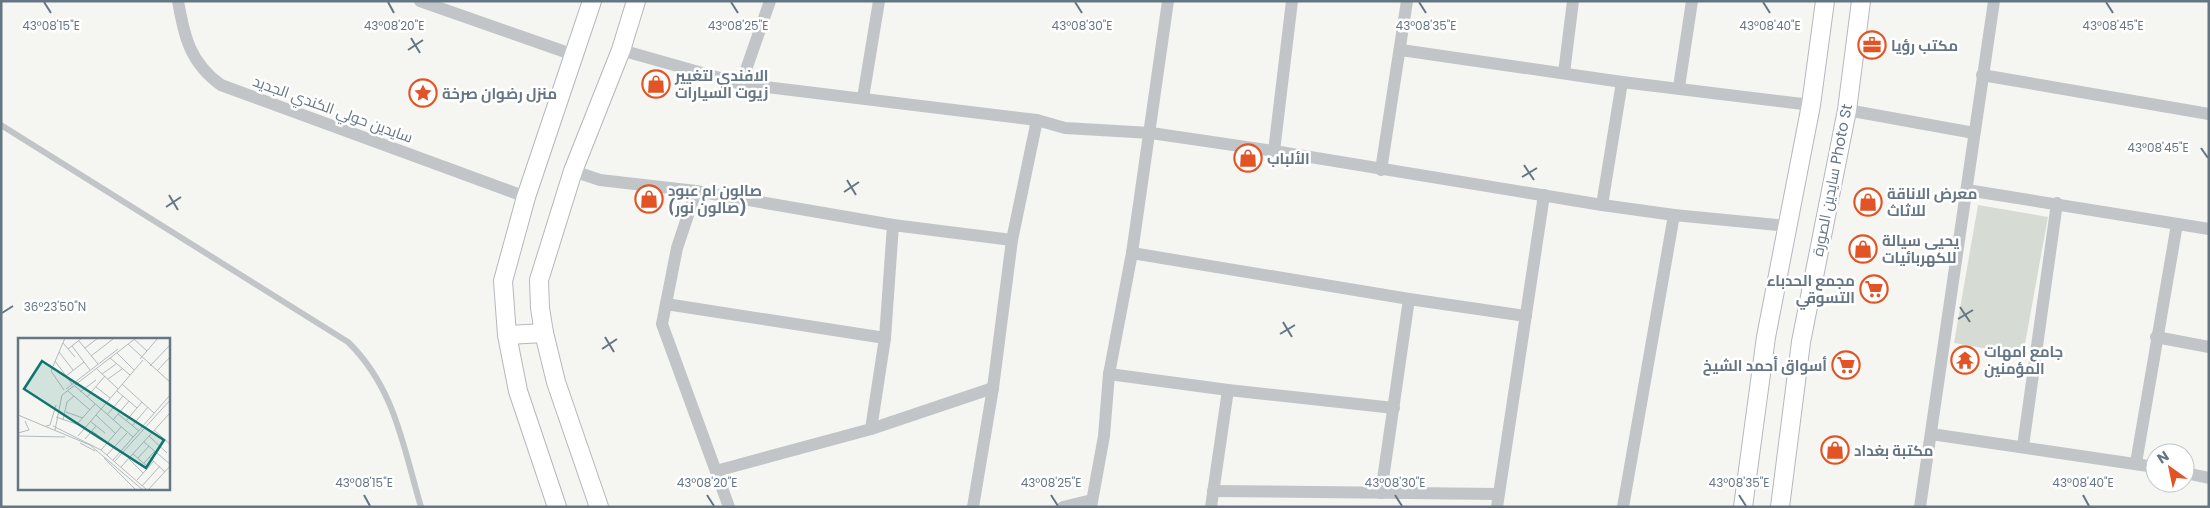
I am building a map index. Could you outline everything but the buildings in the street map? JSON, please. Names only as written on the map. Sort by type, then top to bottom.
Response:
[{"type":"main road","points":[[557,507],[518,392],[506,335],[504,281],[526,197],[592,1]]},
{"type":"main road","points":[[600,507],[561,396],[544,332],[540,308],[539,280],[573,171],[621,50],[636,1]]},
{"type":"main road","points":[[1744,507],[1766,337],[1811,105],[1825,1]]},
{"type":"main road","name":"سايدين الصورة Photo St","points":[[1780,507],[1801,342],[1847,110],[1861,1]]},
{"type":"main road","points":[[506,335],[544,332]]},
{"type":"street","name":"سايدين حولي الكندي الجديد","points":[[178,1],[183,30],[192,56],[205,72],[221,85],[526,197]]},
{"type":"street","points":[[741,84],[770,1]]},
{"type":"street","points":[[863,98],[879,1]]},
{"type":"street","points":[[1063,507],[1092,504],[1104,436],[1109,374],[1132,253],[1151,134],[1168,1]]},
{"type":"street","points":[[1274,151],[1292,1]]},
{"type":"street","points":[[1381,170],[1401,50],[1407,1]]},
{"type":"street","points":[[1564,73],[1573,1]]},
{"type":"street","points":[[1679,87],[1692,1]]},
{"type":"street","points":[[1920,507],[1994,1]]},
{"type":"street","points":[[424,2],[574,55]]},
{"type":"street","points":[[621,50],[741,84],[1037,120],[1065,128],[1151,134],[1274,151],[1602,205],[1674,215],[1787,226]]},
{"type":"street","points":[[1401,50],[1622,82],[1679,87],[1811,105]]},
{"type":"street","points":[[1982,75],[2209,114]]},
{"type":"street","points":[[1602,205],[1622,82]]},
{"type":"street","points":[[1847,110],[1974,133]]},
{"type":"street","points":[[973,507],[993,388],[1012,240],[1037,120]]},
{"type":"street","points":[[573,171],[600,180],[696,191],[893,225],[1012,240]]},
{"type":"street","points":[[1967,190],[2209,229]]},
{"type":"street","points":[[696,191],[677,248],[662,324],[729,507]]},
{"type":"street","points":[[1213,491],[1381,493],[1498,500],[1544,195]]},
{"type":"street","points":[[2023,446],[2057,203]]},
{"type":"street","points":[[1623,507],[1674,215]]},
{"type":"street","points":[[2136,463],[2176,224]]},
{"type":"street","points":[[871,429],[884,338],[893,225]]},
{"type":"street","points":[[1132,253],[1409,299],[1526,316]]},
{"type":"street","points":[[1381,493],[1409,299]]},
{"type":"street","points":[[666,304],[884,338]]},
{"type":"street","points":[[2156,337],[2209,347]]},
{"type":"street","points":[[1109,374],[1228,390],[1394,408]]},
{"type":"street","points":[[716,471],[871,429],[993,388]]},
{"type":"street","points":[[1211,507],[1228,390]]},
{"type":"street","points":[[1931,434],[2145,465]]},
{"type":"street","points":[[2195,475],[2209,478]]},
{"type":"lane","points":[[1,125],[348,342],[370,366],[387,394],[420,507]]},
{"type":"shaded area","points":[[1978,205],[2048,217],[2023,355],[1954,343]]},
{"type":"place","name":"مكتب رؤيا","points":[[1872,45]]},
{"type":"place","name":"الافندي لتغيير زيوت السيارات","points":[[656,84]]},
{"type":"place","name":"منزل رضوان صرخة","points":[[423,93]]},
{"type":"place","name":"الألباب","points":[[1248,158]]},
{"type":"place","name":"صالون ام عبود (صالون نور)","points":[[649,199]]},
{"type":"place","name":"معرض الاناقة للاثاث","points":[[1868,202]]},
{"type":"place","name":"يحيى سيالة للكهربائيات","points":[[1863,249]]},
{"type":"place","name":"مجمع الحدباء التسوقي","points":[[1874,289]]},
{"type":"place","name":"جامع امهات المؤمنين","points":[[1965,360]]},
{"type":"place","name":"أسواق أحمد الشيخ","points":[[1846,365]]},
{"type":"place","name":"مكتبة بغداد","points":[[1835,450]]}]
